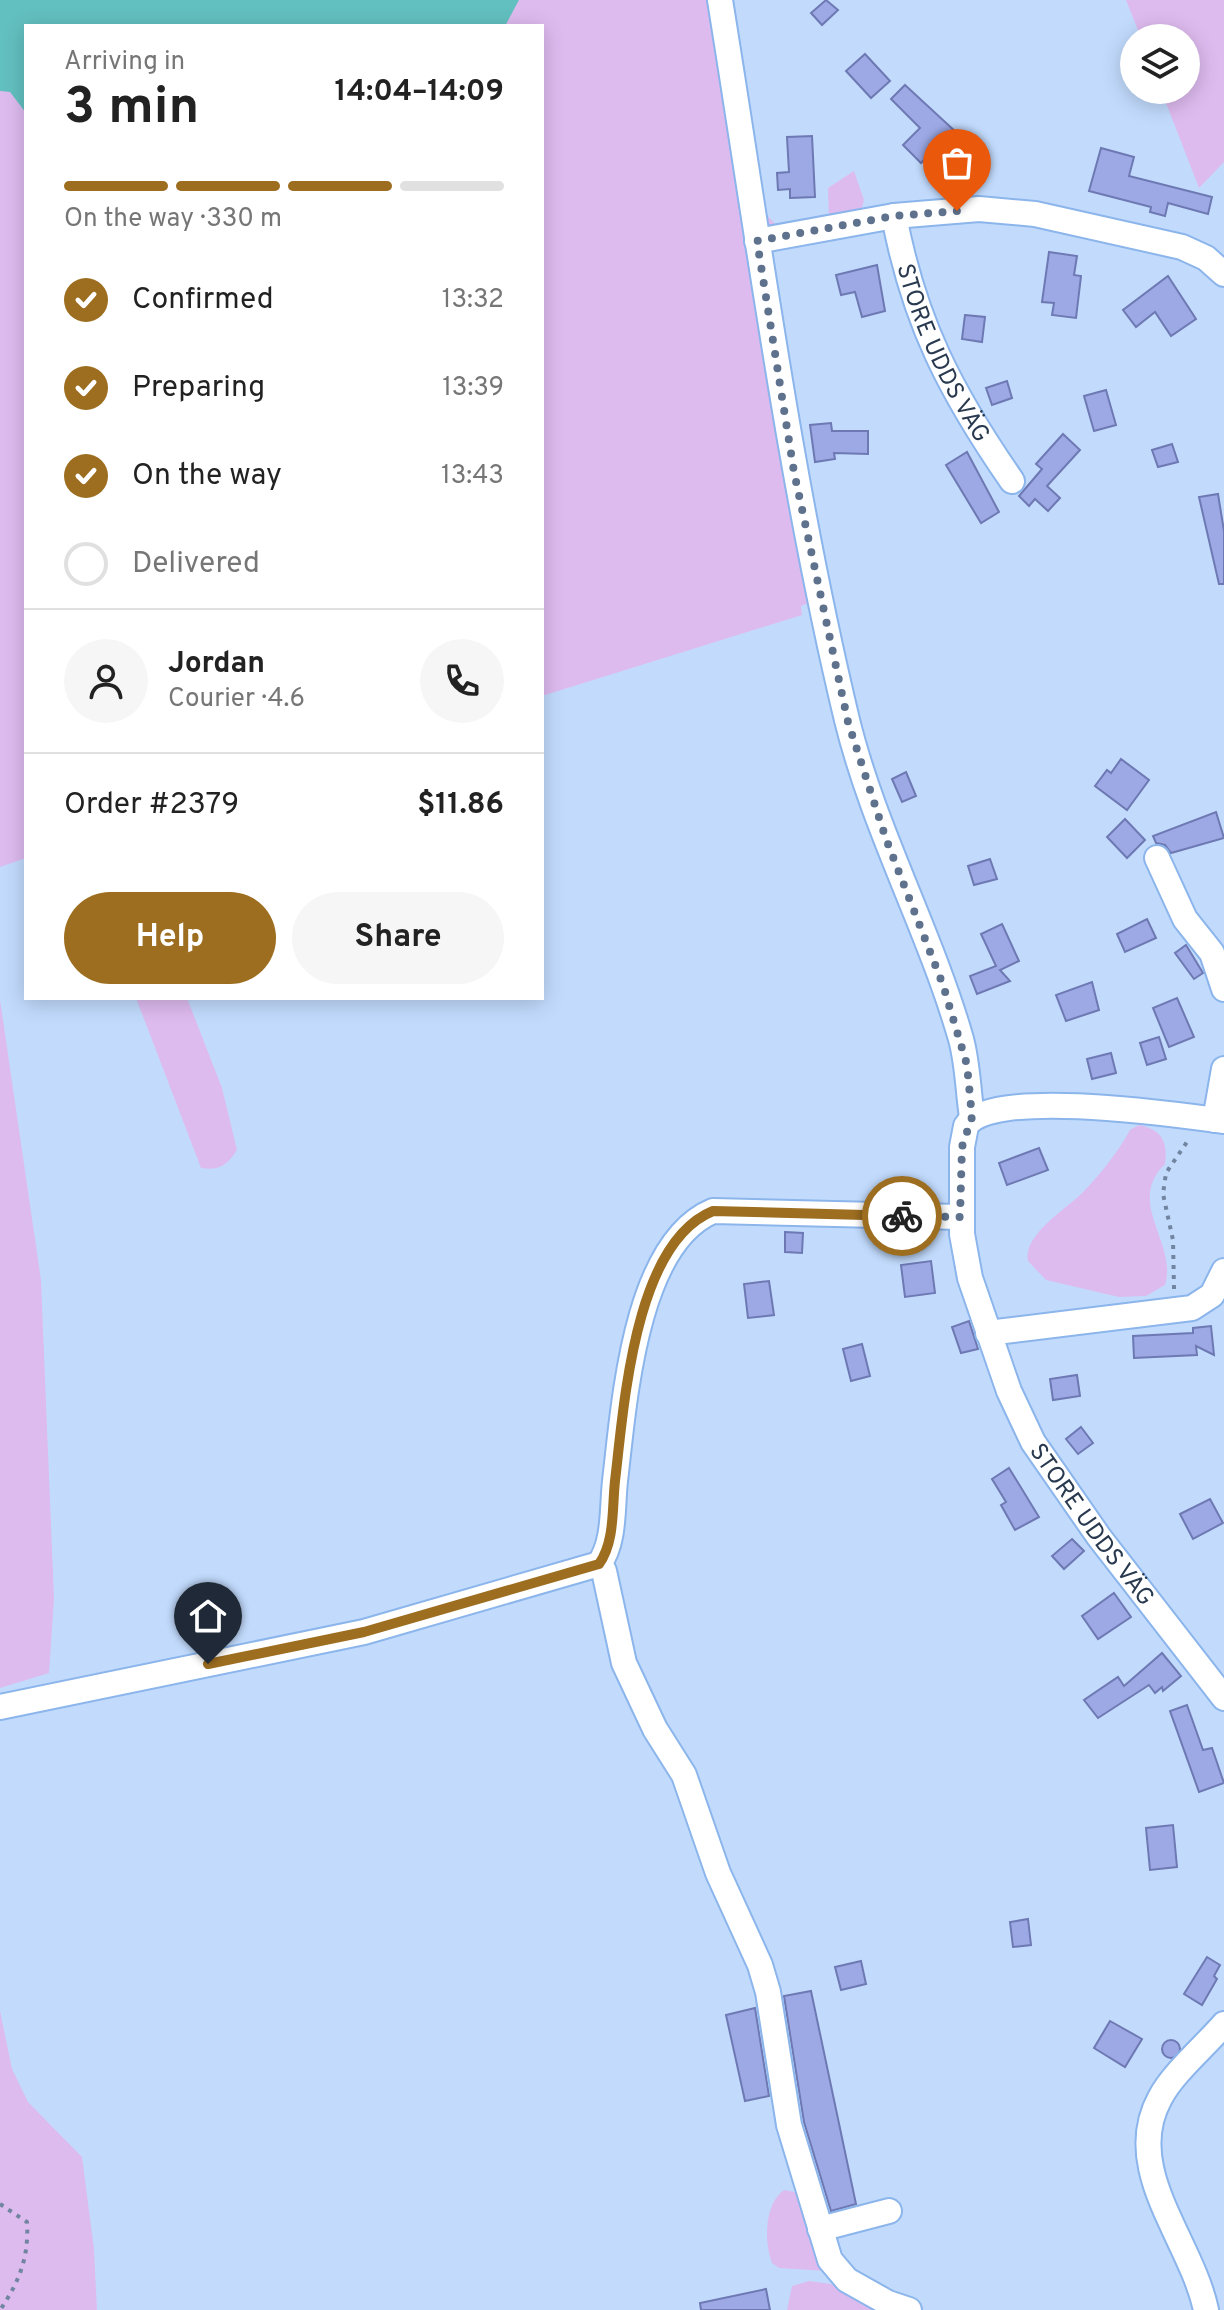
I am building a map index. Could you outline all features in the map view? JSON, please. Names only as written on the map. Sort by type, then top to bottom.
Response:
[{"type":"street","name":"STORE UDDS VÄG","points":[[720,0],[794,472],[848,722],[886,839],[961,1040],[972,1117],[962,1147],[960,1217],[970,1278],[988,1333],[1033,1442],[1099,1537],[1224,1698]]},
{"type":"street","points":[[757,241],[894,216],[979,209],[1035,214],[1182,247],[1206,258],[1224,274]]},
{"type":"street","name":"STORE UDDS VÄG","points":[[894,216],[921,323],[967,415],[1012,481]]},
{"type":"street","points":[[1157,858],[1185,919],[1212,953],[1224,989]]},
{"type":"street","points":[[972,1117],[992,1109],[1037,1105],[1219,1121],[1224,1069]]},
{"type":"street","points":[[0,1707],[364,1632],[599,1564],[609,1543],[623,1414],[638,1334],[649,1294],[679,1233],[695,1218],[713,1211],[960,1217]]},
{"type":"street","points":[[988,1333],[1192,1308],[1212,1295],[1224,1271]]},
{"type":"street","points":[[599,1564],[604,1571],[624,1663],[655,1729],[684,1775],[718,1873],[760,1965],[768,1992],[789,2125],[830,2260],[847,2280],[888,2303],[909,2310]]},
{"type":"street","points":[[1206,2310],[1194,2267],[1155,2189],[1148,2164],[1148,2131],[1160,2097],[1224,2024]]},
{"type":"street","points":[[820,2229],[889,2211]]},
{"type":"path","points":[[1175,1312],[1173,1240],[1163,1194],[1166,1173],[1190,1138]]},
{"type":"path","points":[[0,2204],[27,2222],[29,2251],[15,2289],[0,2310]]},
{"type":"shaded area","points":[[0,0],[713,0],[761,338],[770,355],[814,601],[801,606],[802,615],[544,695],[544,24],[24,24],[24,859],[0,867]]},
{"type":"shaded area","points":[[0,0],[519,0],[506,24],[24,24],[24,110],[10,92],[0,91]]},
{"type":"shaded area","points":[[1126,0],[1224,0],[1224,162],[1199,188],[1166,104],[1200,104],[1200,24],[1135,24]]},
{"type":"shaded area","points":[[854,171],[864,200],[860,216],[786,230],[766,229],[765,213],[777,226],[785,227],[829,221],[828,188]]},
{"type":"shaded area","points":[[0,1000],[41,1280],[54,1599],[49,1673],[0,1688]]},
{"type":"shaded area","points":[[137,1000],[188,1000],[222,1088],[237,1150],[222,1166],[201,1168]]},
{"type":"shaded area","points":[[1139,1125],[1158,1133],[1165,1149],[1165,1164],[1154,1179],[1150,1193],[1151,1208],[1165,1254],[1165,1285],[1146,1296],[1119,1297],[1046,1280],[1028,1261],[1032,1241],[1091,1183],[1130,1130]]},
{"type":"shaded area","points":[[0,2011],[12,2069],[28,2102],[82,2157],[94,2249],[97,2310],[0,2310]]},
{"type":"shaded area","points":[[784,2190],[800,2193],[827,2271],[779,2268],[772,2263],[768,2245],[769,2214],[777,2196]]},
{"type":"shaded area","points":[[809,2281],[831,2284],[876,2310],[787,2310],[792,2286]]},
{"type":"building","points":[[826,0],[838,10],[822,25],[811,13]]},
{"type":"building","points":[[865,54],[890,81],[871,98],[846,71]]},
{"type":"building","points":[[905,85],[983,157],[965,175],[937,147],[921,163],[903,145],[920,128],[891,99]]},
{"type":"building","points":[[812,136],[815,197],[790,198],[790,189],[778,190],[777,173],[789,172],[787,137]]},
{"type":"building","points":[[1101,148],[1134,157],[1129,176],[1212,197],[1208,214],[1168,203],[1165,216],[1150,212],[1151,207],[1089,191]]},
{"type":"building","points":[[1049,252],[1077,256],[1074,275],[1081,276],[1076,318],[1052,315],[1054,303],[1042,302]]},
{"type":"building","points":[[877,265],[885,311],[862,317],[855,292],[841,295],[836,275]]},
{"type":"building","points":[[1168,276],[1196,319],[1171,336],[1155,312],[1136,327],[1123,310]]},
{"type":"building","points":[[965,315],[985,317],[982,342],[962,339]]},
{"type":"building","points":[[1007,381],[1012,398],[992,405],[986,388]]},
{"type":"building","points":[[1106,390],[1116,425],[1094,431],[1084,396]]},
{"type":"building","points":[[831,423],[832,431],[868,431],[868,454],[834,453],[835,459],[815,462],[810,425]]},
{"type":"building","points":[[1063,434],[1080,450],[1047,486],[1060,498],[1048,511],[1035,499],[1029,506],[1019,496],[1042,469],[1036,464]]},
{"type":"building","points":[[1172,444],[1178,462],[1158,467],[1152,450]]},
{"type":"building","points":[[967,452],[999,512],[981,523],[946,465]]},
{"type":"building","points":[[1218,494],[1224,531],[1224,584],[1219,584],[1199,497]]},
{"type":"building","points":[[1121,759],[1149,780],[1127,810],[1095,786],[1107,770],[1111,773]]},
{"type":"building","points":[[906,772],[916,796],[902,802],[892,779]]},
{"type":"building","points":[[1216,812],[1224,838],[1171,853],[1165,845],[1156,843],[1153,836]]},
{"type":"building","points":[[1125,819],[1145,840],[1127,858],[1107,837]]},
{"type":"building","points":[[990,859],[997,879],[974,885],[968,866]]},
{"type":"building","points":[[1147,919],[1156,938],[1125,952],[1117,934]]},
{"type":"building","points":[[1002,924],[1019,961],[1000,970],[1010,981],[977,994],[970,976],[996,966],[981,934]]},
{"type":"building","points":[[1186,945],[1203,973],[1194,979],[1175,953]]},
{"type":"building","points":[[1092,982],[1099,1010],[1066,1021],[1056,995]]},
{"type":"building","points":[[1177,998],[1194,1037],[1169,1047],[1153,1008]]},
{"type":"building","points":[[1159,1037],[1166,1059],[1147,1065],[1140,1043]]},
{"type":"building","points":[[1111,1053],[1116,1073],[1092,1079],[1087,1059]]},
{"type":"building","points":[[1039,1148],[1048,1170],[1007,1185],[999,1163]]},
{"type":"building","points":[[785,1232],[803,1233],[802,1253],[785,1252]]},
{"type":"building","points":[[931,1261],[935,1293],[905,1297],[901,1265]]},
{"type":"building","points":[[769,1281],[774,1315],[748,1318],[744,1284]]},
{"type":"building","points":[[969,1321],[978,1349],[961,1353],[952,1327]]},
{"type":"building","points":[[1211,1326],[1214,1355],[1196,1346],[1197,1355],[1134,1358],[1133,1336],[1193,1333],[1193,1328]]},
{"type":"building","points":[[862,1344],[870,1376],[851,1381],[843,1349]]},
{"type":"building","points":[[1077,1375],[1080,1396],[1053,1400],[1050,1379]]},
{"type":"building","points":[[1081,1427],[1093,1443],[1078,1454],[1066,1439]]},
{"type":"building","points":[[1009,1468],[1039,1517],[1015,1530],[1001,1505],[1006,1502],[992,1479]]},
{"type":"building","points":[[1210,1499],[1223,1523],[1193,1539],[1180,1514]]},
{"type":"building","points":[[1072,1539],[1084,1551],[1064,1569],[1052,1556]]},
{"type":"building","points":[[1114,1593],[1131,1617],[1098,1639],[1082,1616]]},
{"type":"building","points":[[1162,1653],[1181,1676],[1163,1691],[1162,1687],[1155,1693],[1149,1685],[1098,1718],[1084,1700],[1118,1677],[1124,1686]]},
{"type":"building","points":[[1187,1705],[1203,1750],[1212,1748],[1224,1783],[1199,1792],[1170,1711]]},
{"type":"building","points":[[1173,1825],[1177,1867],[1150,1870],[1146,1828]]},
{"type":"building","points":[[1028,1919],[1031,1945],[1013,1947],[1010,1922]]},
{"type":"building","points":[[1207,1957],[1220,1965],[1214,1976],[1217,1979],[1202,2005],[1184,1994]]},
{"type":"building","points":[[861,1961],[866,1984],[841,1990],[835,1967]]},
{"type":"building","points":[[811,1991],[856,2204],[831,2211],[804,2122],[784,1996]]},
{"type":"building","points":[[755,2008],[769,2096],[745,2101],[726,2015]]},
{"type":"building","points":[[1110,2021],[1142,2039],[1125,2067],[1094,2048]]},
{"type":"building","points":[[1171,2040],[1180,2049],[1171,2058],[1162,2049]]},
{"type":"building","points":[[766,2289],[770,2310],[701,2310],[700,2303]]},
{"type":"way so far","points":[[902,1216],[960,1217],[962,1147],[966,1126],[972,1117],[967,1065],[943,985],[886,839],[848,722],[794,472],[757,241],[894,216],[957,211]]},
{"type":"route","points":[[208,1664],[364,1632],[599,1564],[609,1543],[623,1414],[638,1334],[649,1294],[679,1233],[695,1218],[713,1211],[902,1216]]}]
